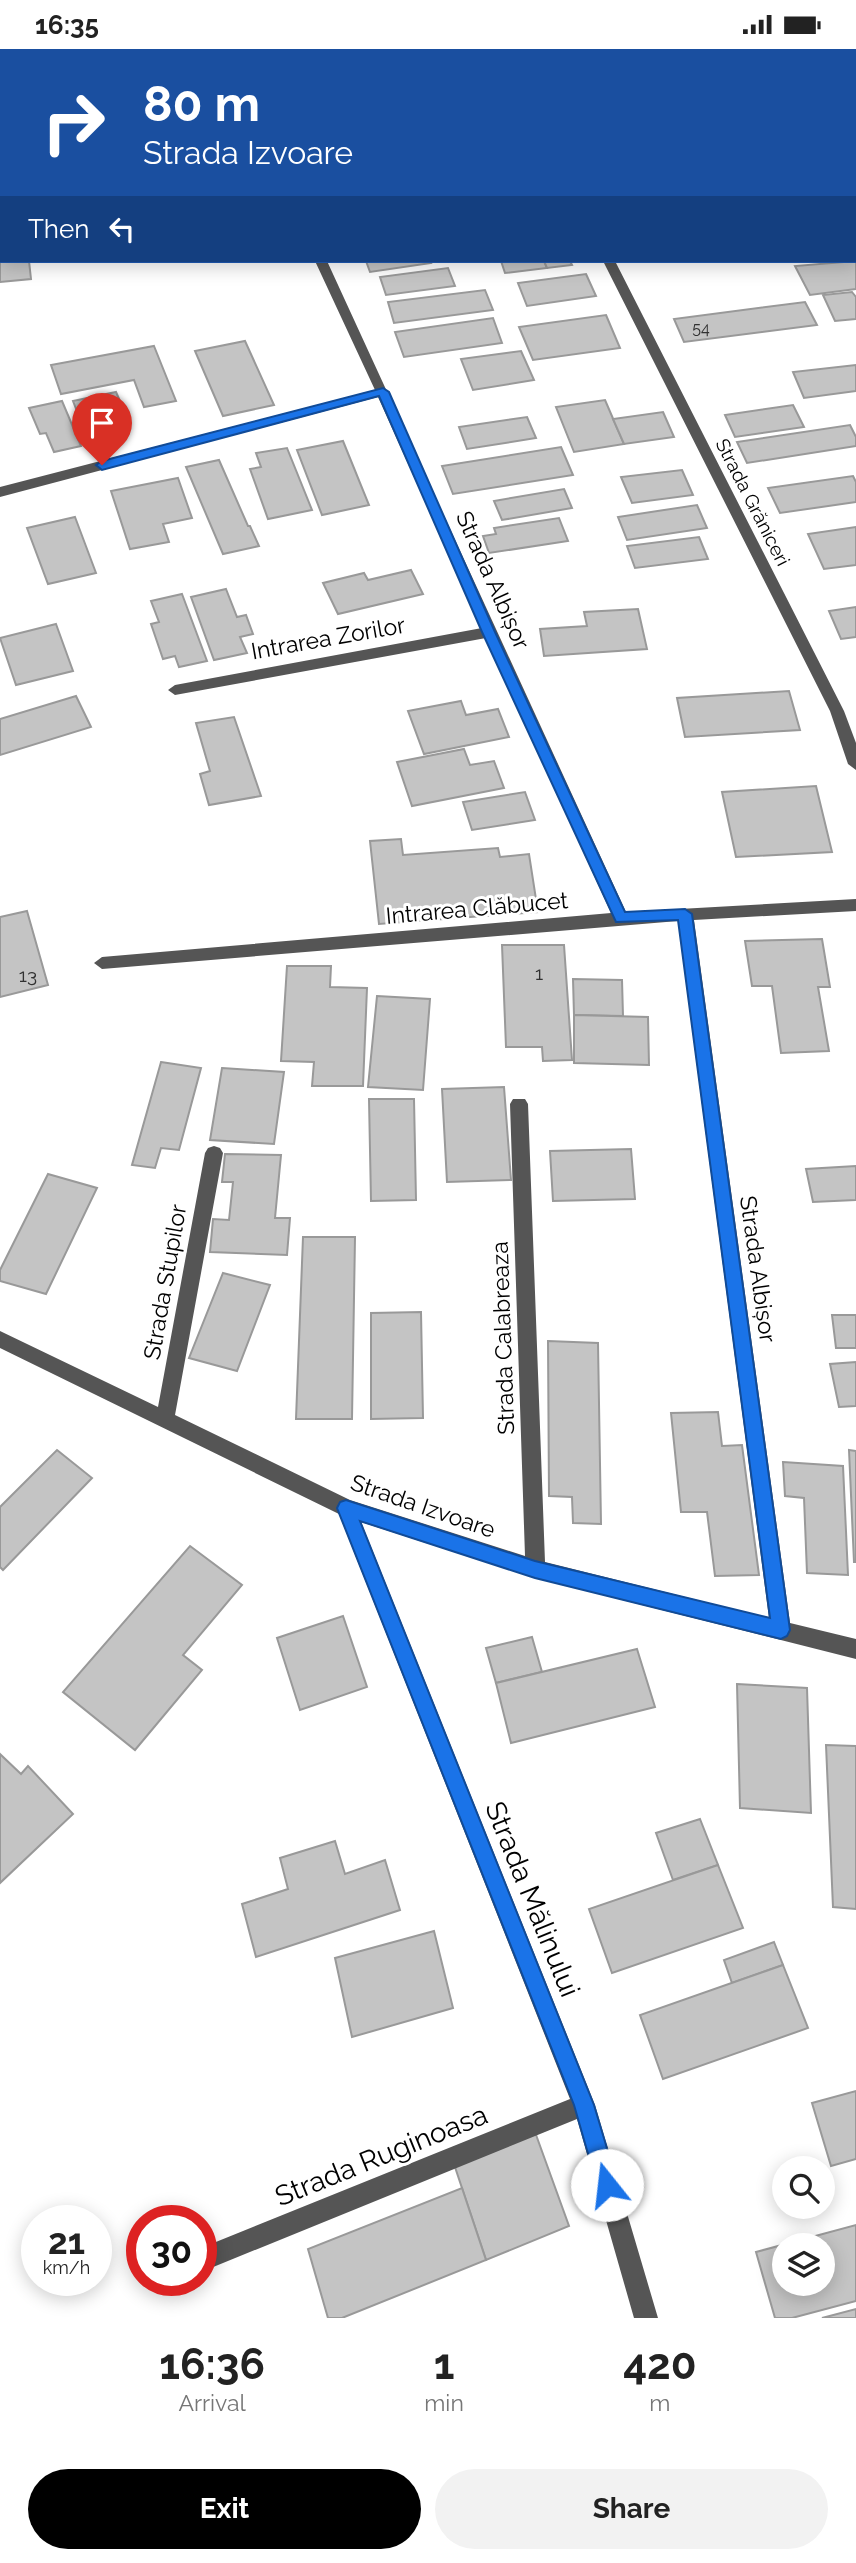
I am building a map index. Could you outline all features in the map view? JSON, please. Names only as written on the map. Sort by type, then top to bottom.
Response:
[{"type":"street","name":"Strada Albișor","points":[[322,263],[621,918]]},
{"type":"street","name":"Strada Grăniceri","points":[[610,263],[837,711],[856,764]]},
{"type":"street","points":[[0,492],[383,392]]},
{"type":"street","name":"Intrarea Zorilor","points":[[175,690],[489,632]]},
{"type":"street","name":"Intrarea Clăbucet","points":[[102,963],[621,918],[856,905]]},
{"type":"street","name":"Strada Albișor","points":[[685,914],[781,1630]]},
{"type":"street","name":"Strada Calabreaza","points":[[519,1104],[535,1569]]},
{"type":"street","name":"Strada Stupilor","points":[[165,1420],[214,1153]]},
{"type":"street","name":"Strada Izvoare","points":[[0,1339],[346,1508],[535,1569],[856,1649]]},
{"type":"street","name":"Strada Mălinului","points":[[346,1508],[584,2105],[646,2318]]},
{"type":"street","name":"Strada Ruginoasa","points":[[217,2254],[584,2105]]},
{"type":"building","points":[[0,263],[29,263],[31,279],[0,282]]},
{"type":"building","points":[[367,263],[431,263],[370,272]]},
{"type":"building","points":[[502,263],[545,263],[547,268],[505,273]]},
{"type":"building","points":[[545,263],[572,265],[547,268]]},
{"type":"building","points":[[856,263],[856,289],[810,295],[795,266]]},
{"type":"building","points":[[448,268],[455,286],[386,295],[380,277]]},
{"type":"building","points":[[586,274],[596,296],[527,306],[518,283]]},
{"type":"building","points":[[485,290],[493,310],[394,323],[388,302]]},
{"type":"building","points":[[852,292],[856,297],[856,319],[835,321],[823,295]]},
{"type":"building","points":[[805,302],[817,325],[684,342],[674,319]]},
{"type":"building","points":[[606,315],[620,348],[533,360],[519,327]]},
{"type":"building","points":[[493,318],[502,343],[404,357],[395,332]]},
{"type":"building","points":[[245,341],[274,405],[223,416],[195,351]]},
{"type":"building","points":[[154,346],[176,401],[144,407],[134,380],[61,394],[51,365]]},
{"type":"building","points":[[521,351],[534,380],[473,390],[461,359]]},
{"type":"building","points":[[856,365],[856,391],[804,398],[793,372]]},
{"type":"building","points":[[116,392],[128,419],[115,422],[120,435],[89,442],[73,401]]},
{"type":"building","points":[[605,400],[624,444],[574,452],[556,407]]},
{"type":"building","points":[[62,401],[81,446],[54,452],[46,433],[40,434],[29,408]]},
{"type":"building","points":[[793,405],[804,427],[735,437],[725,415]]},
{"type":"building","points":[[663,412],[674,437],[624,444],[613,419]]},
{"type":"building","points":[[527,417],[536,438],[467,449],[459,427]]},
{"type":"building","points":[[850,425],[856,437],[856,446],[747,463],[737,442]]},
{"type":"building","points":[[343,441],[369,505],[322,515],[297,450]]},
{"type":"building","points":[[561,447],[573,475],[453,494],[442,466]]},
{"type":"building","points":[[287,448],[312,510],[268,519],[250,469],[261,467],[256,453]]},
{"type":"building","points":[[219,460],[259,546],[223,554],[186,467]]},
{"type":"building","points":[[682,470],[693,495],[632,503],[621,477]]},
{"type":"building","points":[[853,476],[856,482],[856,502],[780,513],[768,488]]},
{"type":"building","points":[[178,478],[192,518],[163,524],[169,542],[130,549],[111,491]]},
{"type":"building","points":[[564,489],[572,508],[502,520],[494,501]]},
{"type":"building","points":[[697,505],[707,528],[627,540],[618,517]]},
{"type":"building","points":[[75,517],[96,573],[48,584],[27,528]]},
{"type":"building","points":[[559,518],[568,541],[489,553],[483,536],[496,534],[494,528]]},
{"type":"building","points":[[856,527],[856,565],[824,569],[808,534]]},
{"type":"building","points":[[699,537],[708,559],[635,568],[627,546]]},
{"type":"building","points":[[411,570],[423,594],[338,614],[323,583],[364,573],[368,580]]},
{"type":"building","points":[[226,589],[237,617],[246,615],[253,634],[240,637],[247,653],[214,660],[191,597]]},
{"type":"building","points":[[182,594],[207,661],[179,667],[175,656],[163,659],[151,624],[159,622],[151,601]]},
{"type":"building","points":[[856,607],[856,637],[841,639],[829,611]]},
{"type":"building","points":[[638,609],[647,649],[544,656],[540,629],[587,626],[584,612]]},
{"type":"building","points":[[56,624],[73,671],[16,685],[0,638]]},
{"type":"building","points":[[789,691],[800,730],[685,737],[677,698]]},
{"type":"building","points":[[76,696],[91,727],[0,755],[0,719]]},
{"type":"building","points":[[461,701],[466,715],[498,709],[509,737],[424,754],[408,711]]},
{"type":"building","points":[[234,717],[261,796],[209,805],[200,774],[210,771],[196,723]]},
{"type":"building","points":[[464,749],[470,765],[494,761],[504,788],[412,806],[397,762]]},
{"type":"building","points":[[816,786],[832,852],[736,857],[722,792]]},
{"type":"building","points":[[525,792],[535,820],[472,830],[463,802]]},
{"type":"building","points":[[401,839],[403,855],[498,848],[500,857],[529,854],[538,912],[379,924],[370,841]]},
{"type":"building","points":[[27,911],[48,985],[0,997],[0,917]]},
{"type":"building","points":[[822,939],[830,987],[818,987],[829,1051],[781,1053],[772,986],[752,986],[745,941]]},
{"type":"building","points":[[502,945],[564,945],[572,1060],[543,1061],[542,1047],[506,1047]]},
{"type":"building","points":[[287,966],[331,966],[330,987],[367,988],[363,1086],[312,1086],[314,1062],[281,1061]]},
{"type":"building","points":[[573,979],[622,980],[623,1016],[574,1015]]},
{"type":"building","points":[[377,996],[430,999],[423,1090],[368,1087]]},
{"type":"building","points":[[574,1015],[648,1017],[649,1065],[574,1063]]},
{"type":"building","points":[[161,1062],[201,1068],[179,1150],[161,1148],[155,1168],[132,1165]]},
{"type":"building","points":[[222,1068],[284,1072],[274,1144],[210,1140]]},
{"type":"building","points":[[504,1087],[511,1180],[447,1182],[442,1089]]},
{"type":"building","points":[[369,1099],[414,1099],[416,1200],[371,1201]]},
{"type":"building","points":[[631,1149],[635,1199],[553,1201],[550,1151]]},
{"type":"building","points":[[225,1154],[281,1155],[275,1218],[290,1218],[287,1255],[210,1252],[213,1219],[229,1220],[233,1182],[222,1182]]},
{"type":"building","points":[[856,1166],[856,1200],[813,1202],[806,1169]]},
{"type":"building","points":[[48,1174],[97,1188],[46,1294],[0,1281],[0,1270]]},
{"type":"building","points":[[303,1237],[355,1237],[352,1419],[296,1419]]},
{"type":"building","points":[[223,1273],[270,1285],[237,1371],[189,1358]]},
{"type":"building","points":[[421,1312],[423,1418],[371,1419],[371,1313]]},
{"type":"building","points":[[832,1315],[856,1315],[856,1348],[836,1348]]},
{"type":"building","points":[[548,1341],[598,1343],[601,1524],[573,1523],[572,1497],[549,1496]]},
{"type":"building","points":[[856,1362],[856,1406],[839,1407],[830,1364]]},
{"type":"building","points":[[718,1412],[722,1446],[742,1445],[759,1575],[715,1576],[707,1512],[681,1512],[671,1413]]},
{"type":"building","points":[[57,1450],[92,1478],[3,1570],[0,1567],[0,1507]]},
{"type":"building","points":[[849,1450],[856,1451],[856,1562],[854,1562]]},
{"type":"building","points":[[783,1462],[843,1466],[848,1575],[807,1573],[804,1498],[785,1496]]},
{"type":"building","points":[[190,1546],[242,1585],[183,1655],[202,1670],[135,1750],[63,1692]]},
{"type":"building","points":[[343,1616],[367,1687],[300,1710],[277,1638]]},
{"type":"building","points":[[532,1637],[542,1672],[496,1683],[486,1648]]},
{"type":"building","points":[[637,1649],[655,1707],[511,1743],[496,1683]]},
{"type":"building","points":[[737,1684],[807,1688],[811,1813],[740,1808]]},
{"type":"building","points":[[826,1745],[856,1746],[856,1909],[833,1907]]},
{"type":"building","points":[[0,1754],[21,1774],[28,1766],[73,1814],[0,1883]]},
{"type":"building","points":[[700,1819],[718,1865],[673,1880],[656,1833]]},
{"type":"building","points":[[335,1841],[345,1874],[385,1860],[400,1910],[256,1957],[242,1904],[288,1889],[280,1858]]},
{"type":"building","points":[[718,1865],[743,1928],[612,1973],[589,1909]]},
{"type":"building","points":[[434,1931],[453,2008],[352,2037],[335,1958]]},
{"type":"building","points":[[774,1942],[783,1965],[732,1983],[724,1960]]},
{"type":"building","points":[[783,1965],[808,2028],[663,2079],[640,2015]]},
{"type":"building","points":[[856,2091],[856,2159],[835,2165],[835,2156],[828,2156],[812,2103]]},
{"type":"building","points":[[535,2132],[569,2226],[486,2260],[454,2164]]},
{"type":"building","points":[[462,2188],[486,2260],[342,2318],[328,2318],[308,2249]]},
{"type":"building","points":[[856,2225],[856,2301],[792,2318],[775,2318],[756,2252],[772,2248],[772,2296],[835,2296],[835,2233],[826,2233]]},
{"type":"building","points":[[856,2309],[856,2318],[822,2318]]},
{"type":"route","points":[[102,465],[383,392],[489,632],[621,918],[685,914],[781,1630],[535,1569],[346,1508],[584,2105],[607,2185]]}]
